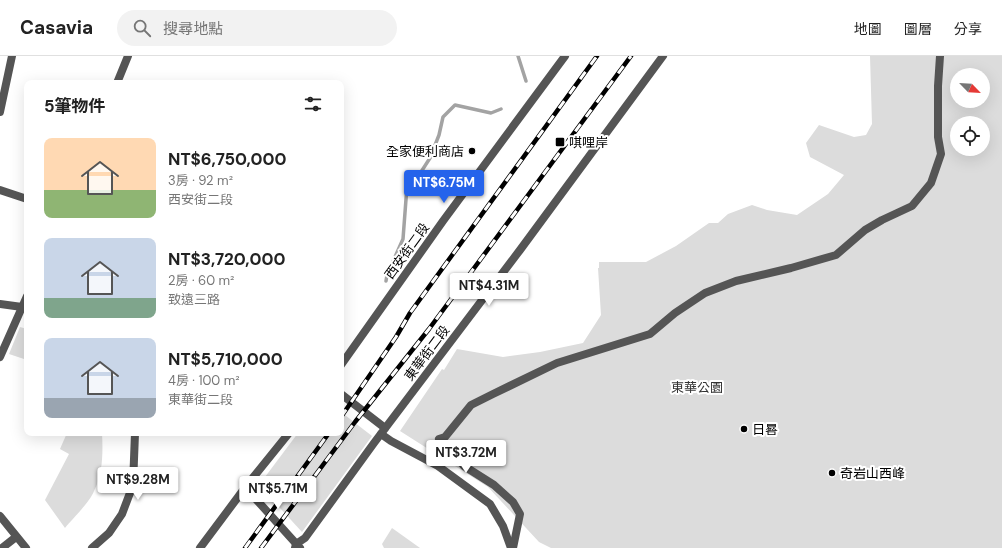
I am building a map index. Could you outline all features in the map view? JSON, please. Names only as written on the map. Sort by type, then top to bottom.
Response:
[{"type":"street","points":[[0,112],[12,56]]},
{"type":"street","points":[[118,80],[128,56]]},
{"type":"street","name":"西安街二段","points":[[344,361],[443,221],[565,56]]},
{"type":"street","name":"東華街二段","points":[[297,547],[663,56]]},
{"type":"street","points":[[512,548],[520,514],[514,502],[494,485],[464,466],[439,440],[445,438],[471,405],[493,394],[557,363],[650,334],[675,313],[699,297],[730,283],[836,255],[865,230],[912,206],[931,184],[941,154],[938,137],[938,86],[940,56]]},
{"type":"street","points":[[0,190],[24,199]]},
{"type":"street","points":[[0,357],[24,303]]},
{"type":"street","points":[[0,304],[22,307]]},
{"type":"street","points":[[344,397],[383,431],[391,441],[438,466],[490,504],[504,526],[512,548]]},
{"type":"street","points":[[92,548],[109,533],[122,514],[133,485],[135,436]]},
{"type":"street","points":[[200,548],[247,485],[287,436]]},
{"type":"street","points":[[247,485],[254,497],[297,547]]},
{"type":"street","points":[[0,516],[26,548]]},
{"type":"street","points":[[2,548],[16,537]]},
{"type":"green space","name":"東華公園","points":[[870,56],[1002,56],[1002,548],[551,548],[539,542],[488,487],[400,431],[442,369],[444,370],[457,349],[503,357],[540,352],[583,343],[601,315],[598,268],[599,262],[646,262],[676,246],[709,223],[718,223],[728,214],[752,205],[767,210],[797,215],[828,194],[844,175],[810,157],[806,143],[819,125],[854,137],[866,135],[872,124]]},
{"type":"green space","points":[[20,327],[24,328],[24,359],[9,354]]},
{"type":"green space","points":[[344,414],[372,436],[302,532],[259,485],[296,436],[344,436]]},
{"type":"green space","points":[[66,436],[102,436],[101,470],[97,484],[85,505],[65,528],[45,500],[69,454],[60,449]]},
{"type":"green space","points":[[392,528],[420,548],[384,548],[382,544]]},
{"type":"waterway","points":[[518,56],[526,81]]},
{"type":"waterway","points":[[386,281],[387,275],[403,239],[407,186],[421,172],[430,158],[439,135],[443,117],[455,105],[491,113],[501,109]]},
{"type":"railway","points":[[344,413],[396,337],[410,313],[597,56]]},
{"type":"railway","points":[[261,548],[355,422],[429,329],[631,56]]},
{"type":"railway","points":[[245,548],[327,436]]},
{"type":"place","name":"唭哩岸","points":[[560,142]]},
{"type":"place","name":"全家便利商店","points":[[472,151]]},
{"type":"place","name":"日晷","points":[[744,429]]},
{"type":"place","name":"奇岩山西峰","points":[[832,473]]}]
